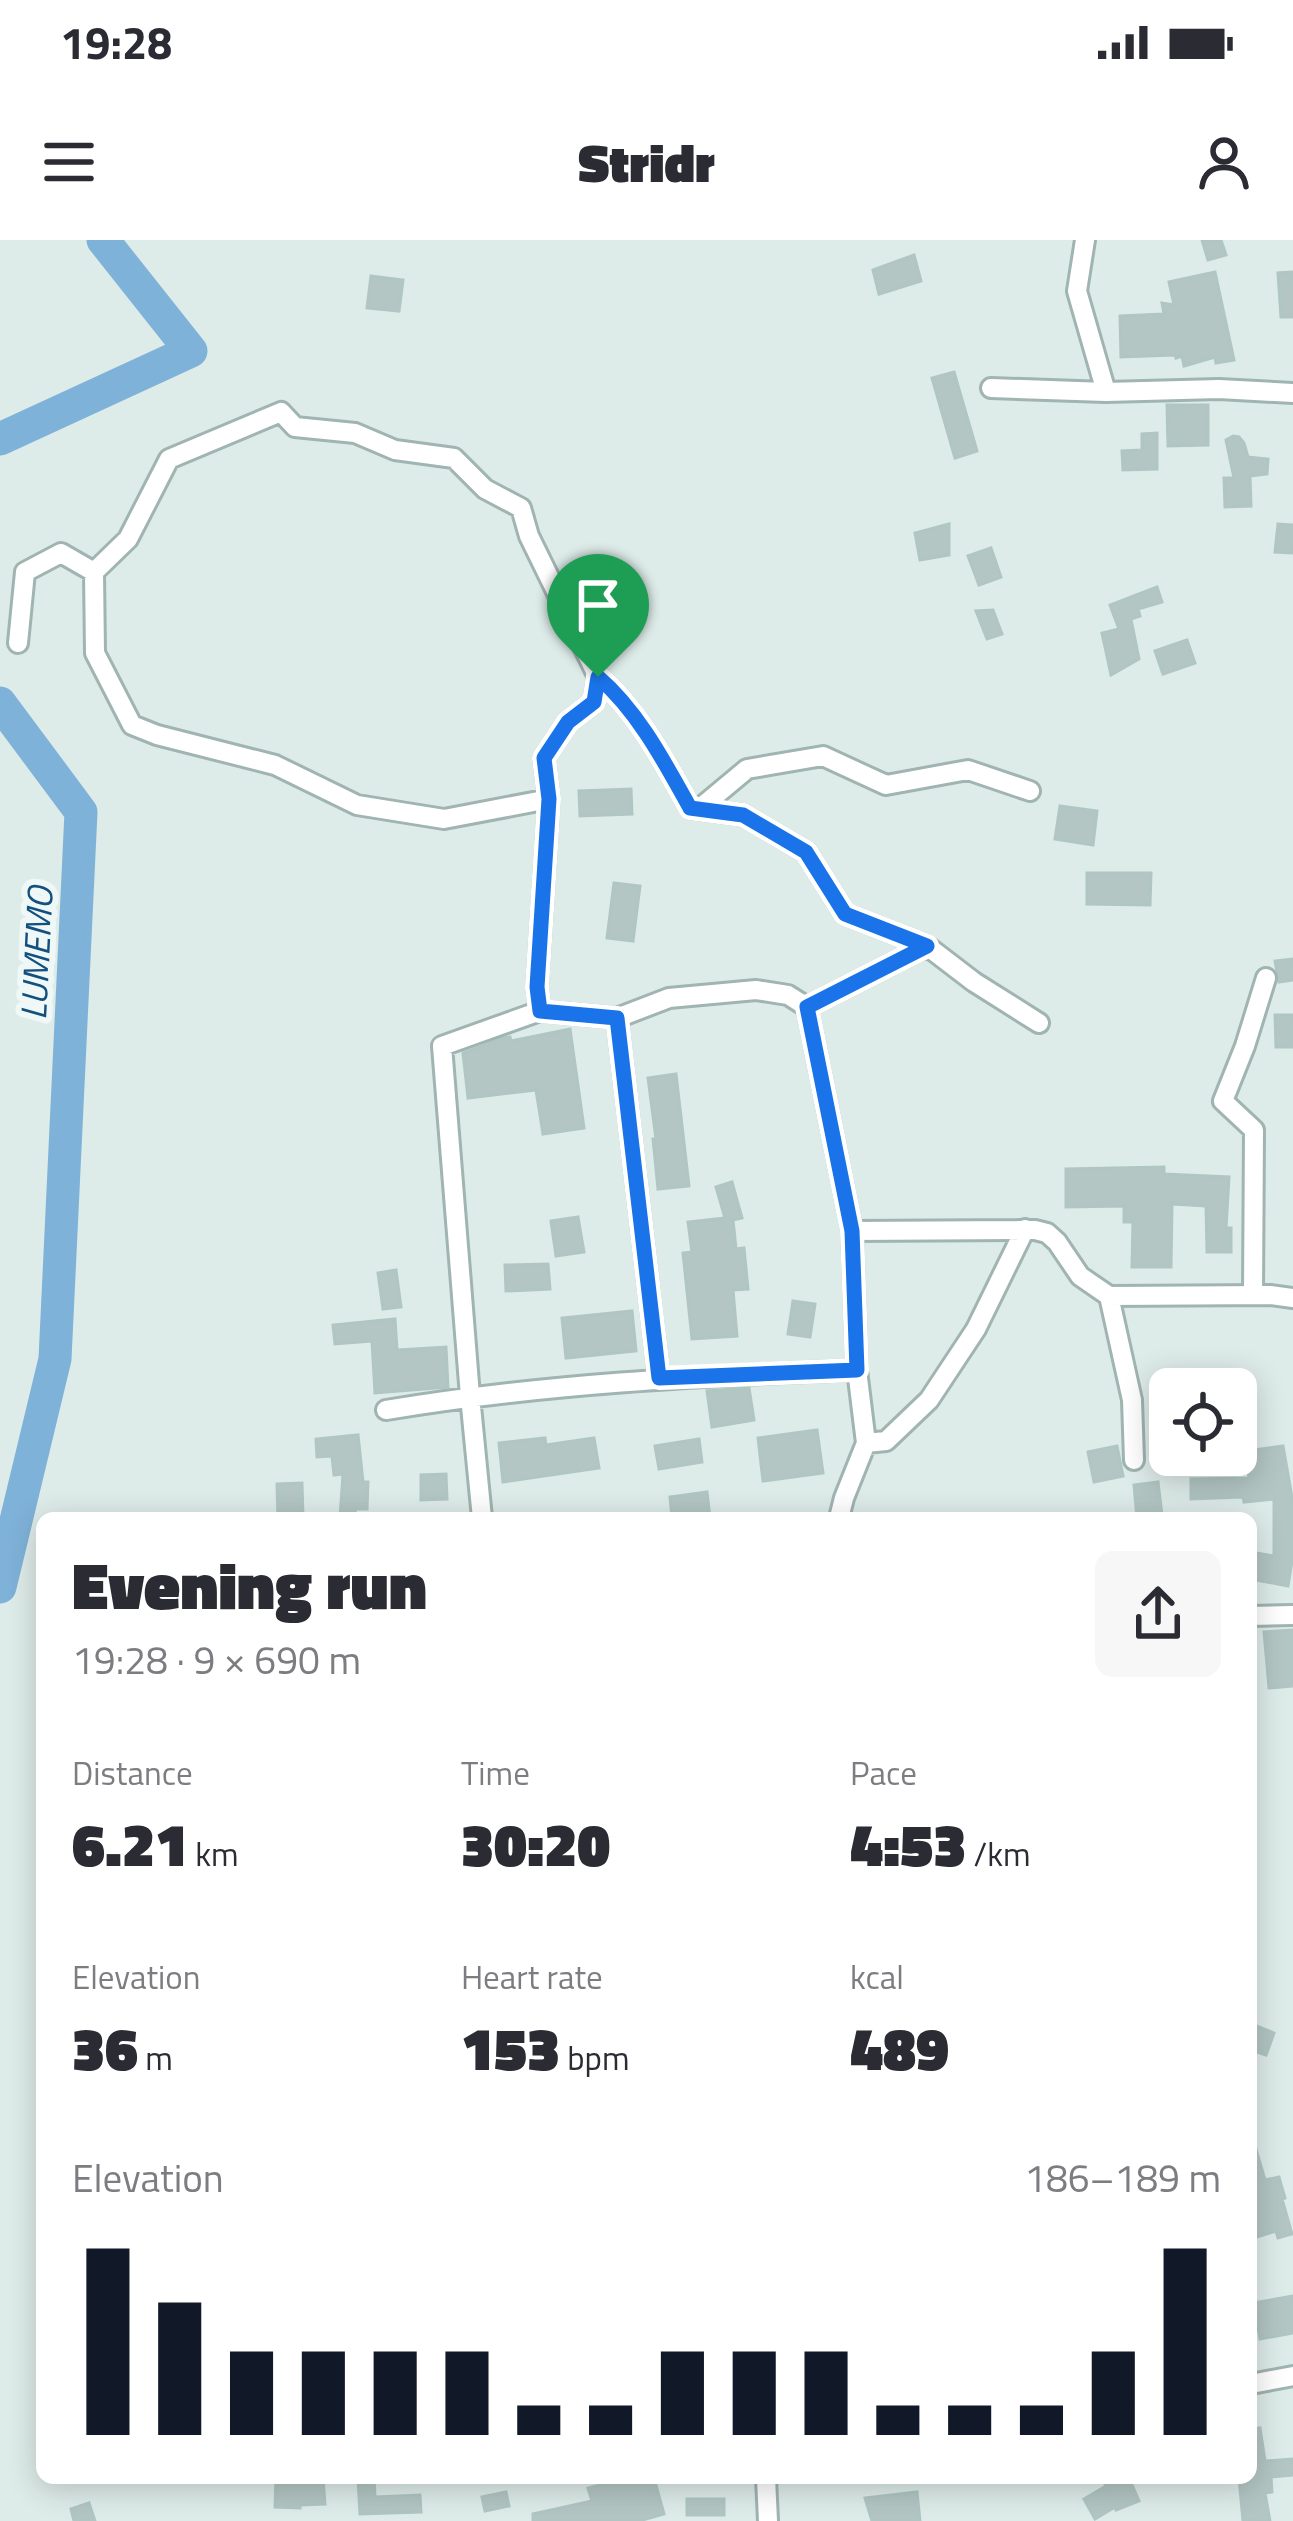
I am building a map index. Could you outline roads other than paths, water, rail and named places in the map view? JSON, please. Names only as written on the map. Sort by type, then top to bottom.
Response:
[{"type":"street","points":[[1085,240],[1077,291],[1106,392]]},
{"type":"street","points":[[991,388],[1293,393]]},
{"type":"street","points":[[549,799],[444,819],[357,805],[275,765],[132,725],[95,653],[94,572],[128,539],[169,459],[280,412],[295,427],[355,433],[395,450],[454,458],[485,489],[521,508],[529,536],[598,677],[619,694],[690,808],[743,815],[806,852],[845,914],[927,946],[1039,1023]]},
{"type":"street","points":[[18,643],[25,572],[61,553],[94,572]]},
{"type":"street","points":[[540,1011],[537,987],[549,799],[544,758],[568,722],[594,702],[598,677]]},
{"type":"street","points":[[699,809],[747,770],[823,756],[886,785],[968,770],[1030,791]]},
{"type":"street","points":[[807,1007],[927,946]]},
{"type":"street","points":[[1253,1295],[1254,1130],[1223,1101],[1266,978]]},
{"type":"street","points":[[481,1512],[442,1046],[540,1011],[617,1018],[669,998],[756,991],[788,995],[807,1007],[852,1231],[857,1370],[866,1443],[840,1512]]},
{"type":"street","points":[[617,1018],[659,1378]]},
{"type":"street","points":[[852,1231],[1025,1229],[1047,1233],[1080,1276],[1109,1296],[1293,1298]]},
{"type":"street","points":[[866,1443],[886,1441],[928,1400],[976,1329],[1025,1229]]},
{"type":"street","points":[[1109,1296],[1132,1400],[1134,1460]]},
{"type":"street","points":[[386,1409],[659,1378],[857,1370]]},
{"type":"street","points":[[1257,1616],[1293,1615]]},
{"type":"street","points":[[1257,2383],[1293,2376]]},
{"type":"street","points":[[766,2484],[768,2521]]},
{"type":"waterway","name":"LUMEMO","points":[[0,439],[191,351],[103,240]]},
{"type":"waterway","name":"LUMEMO","points":[[0,703],[81,812],[55,1359],[0,1587]]}]
